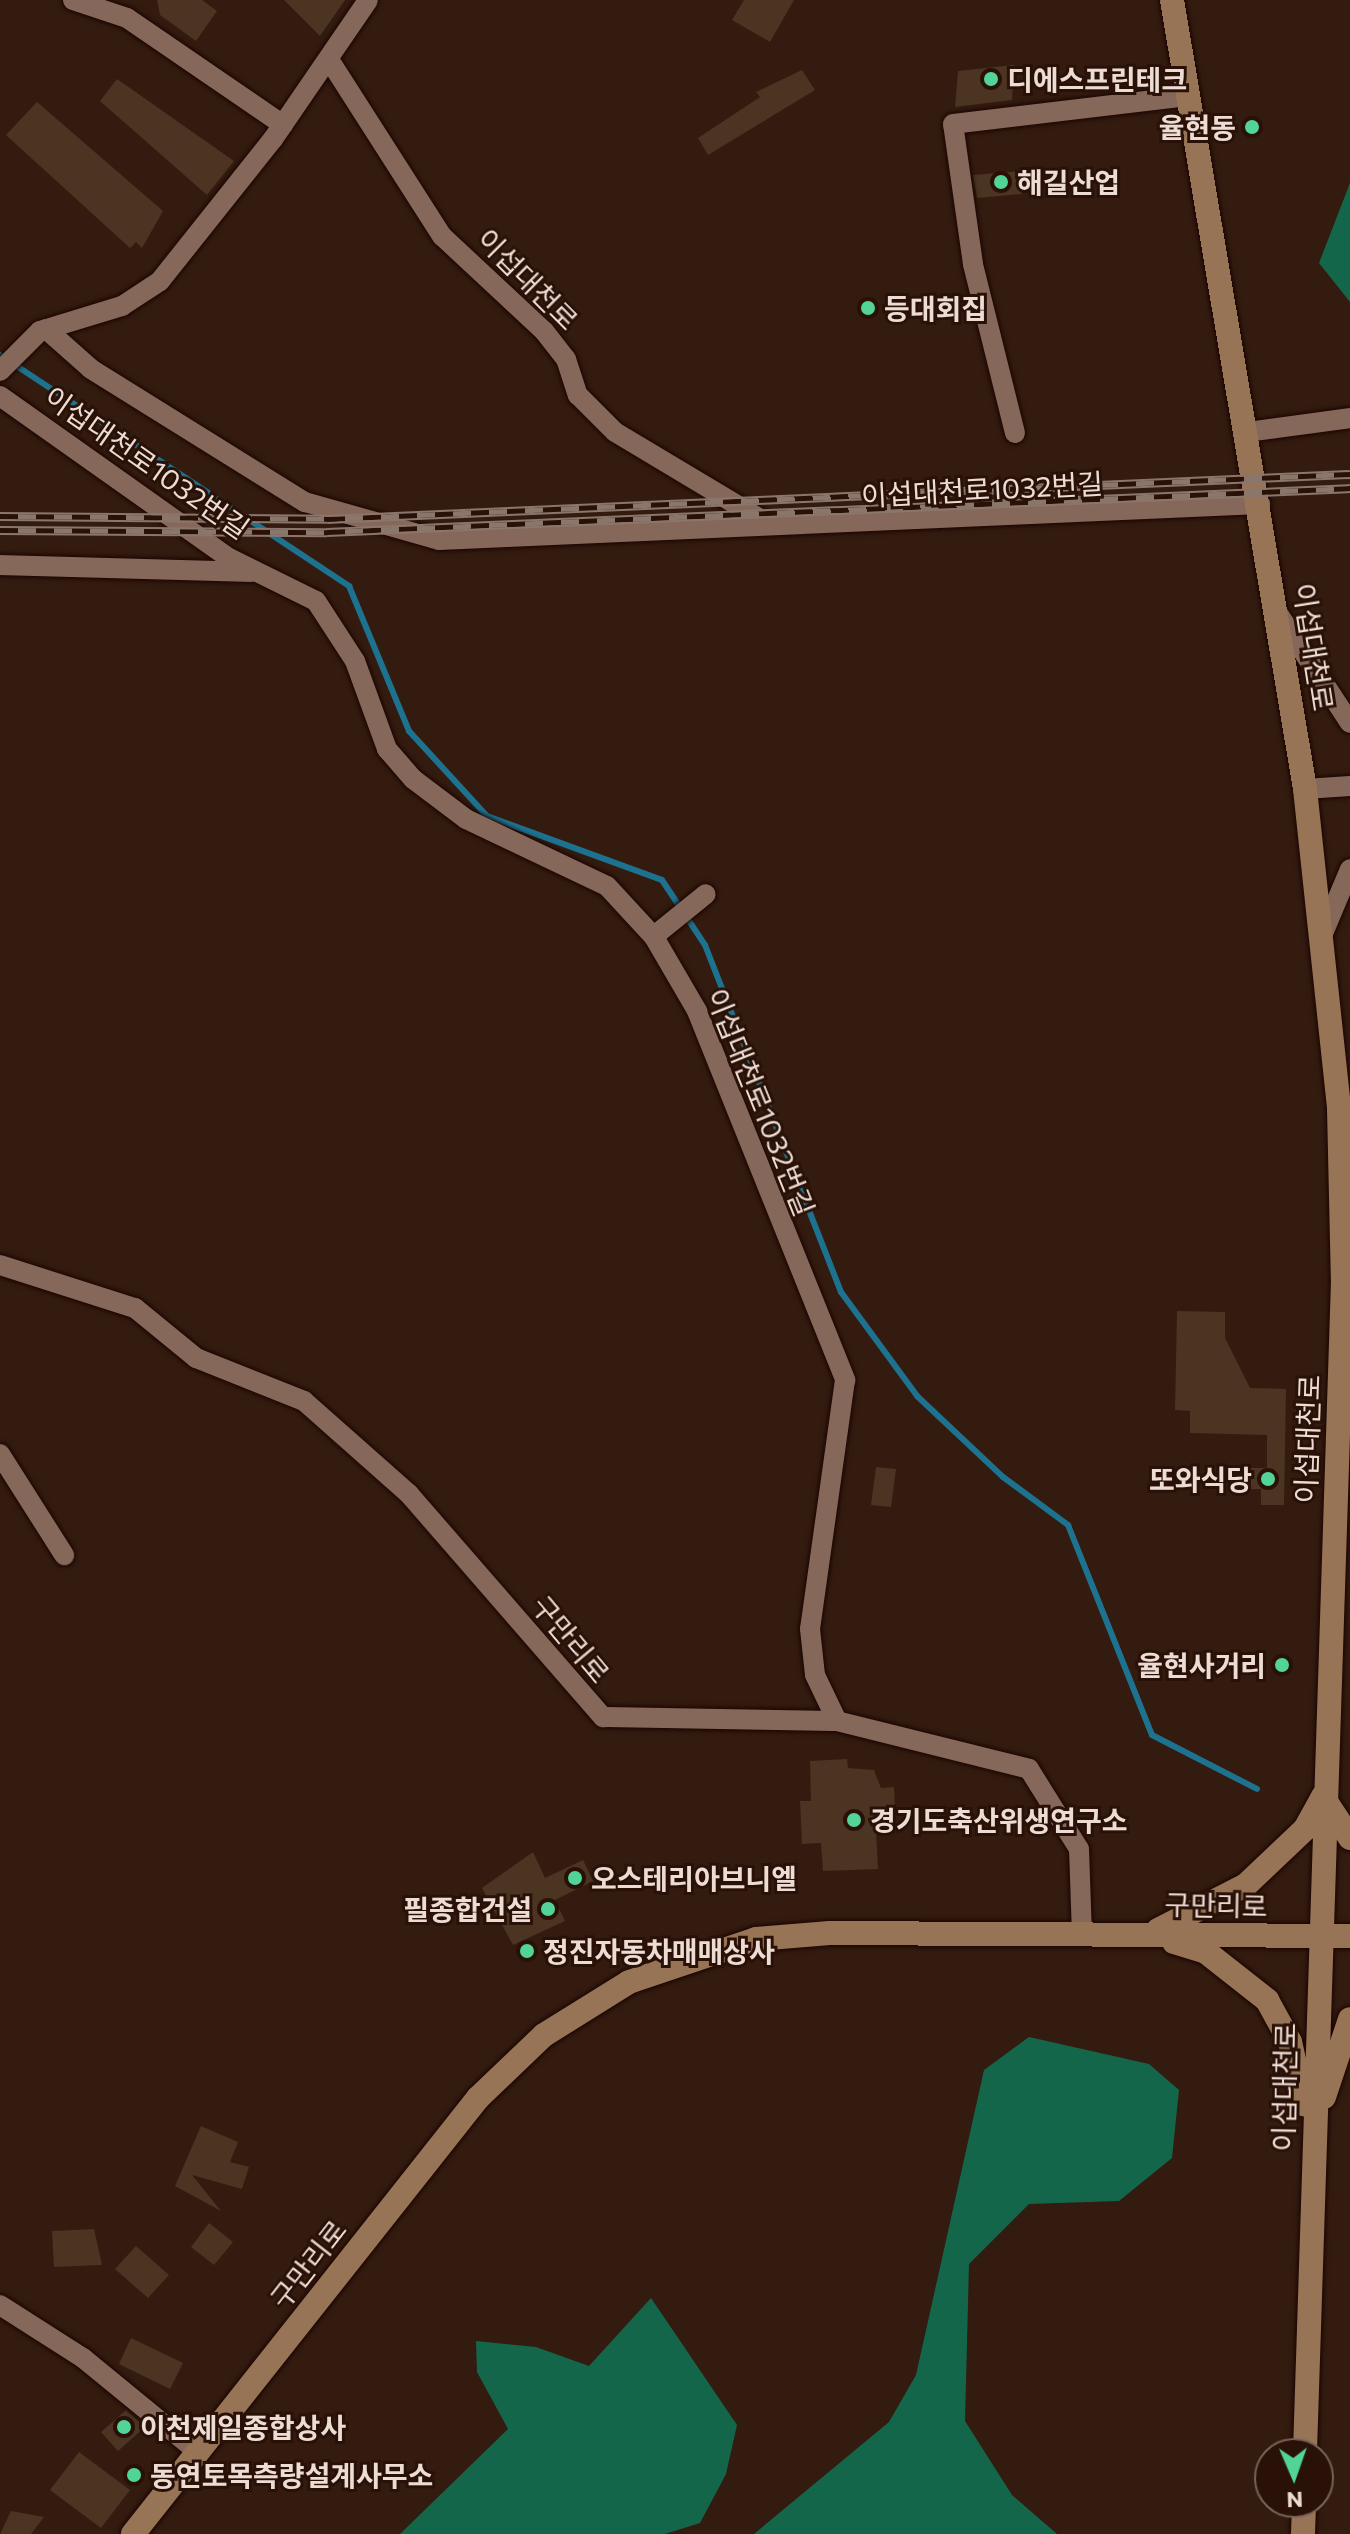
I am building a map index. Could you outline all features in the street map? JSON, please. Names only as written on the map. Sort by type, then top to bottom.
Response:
[{"type":"street","points":[[73,0],[127,18],[283,125]]},
{"type":"street","points":[[0,371],[40,332],[149,292],[283,125],[330,61],[368,0]]},
{"type":"street","name":"이섭대천로","points":[[1172,0],[1279,615],[1305,789],[1324,931],[1343,1210],[1317,1937],[1305,2438]]},
{"type":"street","name":"이섭대천로","points":[[330,61],[442,236],[544,331],[566,359],[573,390],[615,432],[764,521]]},
{"type":"street","points":[[1015,433],[971,252],[953,124],[1188,96]]},
{"type":"street","name":"이섭대천로1032번길","points":[[40,332],[91,369],[305,502],[439,540],[1260,504]]},
{"type":"street","name":"이섭대천로1032번길","points":[[0,396],[229,558],[263,572],[316,601],[338,629],[387,749],[413,779],[466,819],[607,886],[654,937],[697,1011],[845,1380],[810,1629],[815,1675],[837,1721]]},
{"type":"street","points":[[1247,432],[1350,418]]},
{"type":"street","points":[[0,565],[263,572]]},
{"type":"street","points":[[1279,615],[1350,723]]},
{"type":"street","points":[[1305,789],[1350,786]]},
{"type":"street","points":[[1324,931],[1350,869]]},
{"type":"street","points":[[659,932],[706,894]]},
{"type":"street","name":"구만리로","points":[[0,1265],[135,1308],[196,1358],[304,1401],[409,1494],[603,1717],[837,1721],[1029,1769],[1079,1849],[1082,1933]]},
{"type":"street","points":[[0,1454],[64,1555]]},
{"type":"street","points":[[1146,1934],[1246,1885],[1305,1829],[1323,1797],[1350,1838]]},
{"type":"street","name":"구만리로","points":[[133,2534],[478,2098],[544,2035],[629,1982],[756,1939],[1082,1933],[1350,1936]]},
{"type":"street","points":[[1146,1934],[1206,1952],[1267,2000],[1290,2042],[1313,2142]]},
{"type":"street","points":[[1313,2142],[1338,2038],[1350,2019]]},
{"type":"street","points":[[0,2305],[83,2358],[198,2452]]},
{"type":"green space","points":[[1350,183],[1350,302],[1319,263]]},
{"type":"green space","points":[[1029,2037],[1149,2064],[1179,2090],[1172,2158],[1119,2201],[1029,2204],[969,2264],[965,2421],[1012,2495],[1057,2534],[754,2534],[889,2422],[916,2375],[984,2070]]},
{"type":"green space","points":[[651,2298],[737,2425],[726,2474],[700,2523],[665,2534],[400,2534],[508,2429],[477,2372],[476,2341],[536,2347],[589,2366]]},
{"type":"building","points":[[157,0],[202,0],[217,11],[196,41],[160,15]]},
{"type":"building","points":[[284,0],[345,0],[320,36]]},
{"type":"building","points":[[744,0],[794,0],[770,42],[732,20]]},
{"type":"building","points":[[1014,65],[1012,100],[955,107],[958,71]]},
{"type":"building","points":[[802,70],[815,90],[708,155],[698,138],[760,97],[756,92]]},
{"type":"building","points":[[117,79],[234,161],[207,195],[100,101]]},
{"type":"building","points":[[37,102],[163,211],[142,248],[136,242],[130,248],[6,135]]},
{"type":"building","points":[[1020,171],[1022,194],[977,198],[973,175]]},
{"type":"building","points":[[1177,1311],[1225,1312],[1225,1338],[1250,1388],[1286,1389],[1284,1505],[1261,1505],[1261,1489],[1251,1489],[1251,1468],[1267,1468],[1267,1435],[1190,1433],[1190,1411],[1175,1410]]},
{"type":"building","points":[[876,1467],[896,1469],[891,1507],[871,1505]]},
{"type":"building","points":[[847,1759],[848,1768],[874,1770],[881,1788],[894,1787],[895,1808],[875,1809],[878,1869],[823,1871],[821,1843],[802,1844],[800,1801],[811,1801],[810,1761]]},
{"type":"building","points":[[533,1852],[545,1878],[583,1860],[593,1881],[555,1900],[565,1921],[513,1945],[482,1888]]},
{"type":"building","points":[[201,2126],[238,2142],[230,2162],[249,2167],[242,2189],[192,2175],[221,2211],[175,2186]]},
{"type":"building","points":[[209,2223],[233,2242],[214,2265],[191,2247]]},
{"type":"building","points":[[94,2229],[102,2265],[54,2267],[52,2231]]},
{"type":"building","points":[[136,2246],[169,2275],[148,2298],[115,2269]]},
{"type":"building","points":[[131,2338],[183,2363],[170,2389],[119,2364]]},
{"type":"building","points":[[126,2410],[145,2427],[118,2451],[101,2432]]},
{"type":"building","points":[[79,2452],[130,2490],[101,2528],[50,2490]]},
{"type":"building","points":[[11,2511],[44,2517],[31,2534],[0,2534]]},
{"type":"waterway","points":[[0,355],[349,586],[409,731],[487,816],[662,880],[705,945],[841,1292],[917,1396],[1003,1477],[1068,1525],[1152,1735],[1257,1789]]},
{"type":"railway","points":[[0,516],[327,519],[1350,474]]},
{"type":"railway","points":[[0,530],[327,532],[1350,488]]},
{"type":"place","name":"디에스프린테크","points":[[991,79]]},
{"type":"place","name":"율현동","points":[[1252,127]]},
{"type":"place","name":"해길산업","points":[[1001,182]]},
{"type":"place","name":"등대회집","points":[[868,308]]},
{"type":"place","name":"또와식당","points":[[1268,1479]]},
{"type":"place","name":"율현사거리","points":[[1282,1665]]},
{"type":"place","name":"경기도축산위생연구소","points":[[854,1820]]},
{"type":"place","name":"오스테리아브니엘","points":[[575,1878]]},
{"type":"place","name":"필종합건설","points":[[548,1909]]},
{"type":"place","name":"정진자동차매매상사","points":[[527,1951]]},
{"type":"place","name":"이천제일종합상사","points":[[124,2427]]},
{"type":"place","name":"동연토목측량설계사무소","points":[[134,2475]]}]
